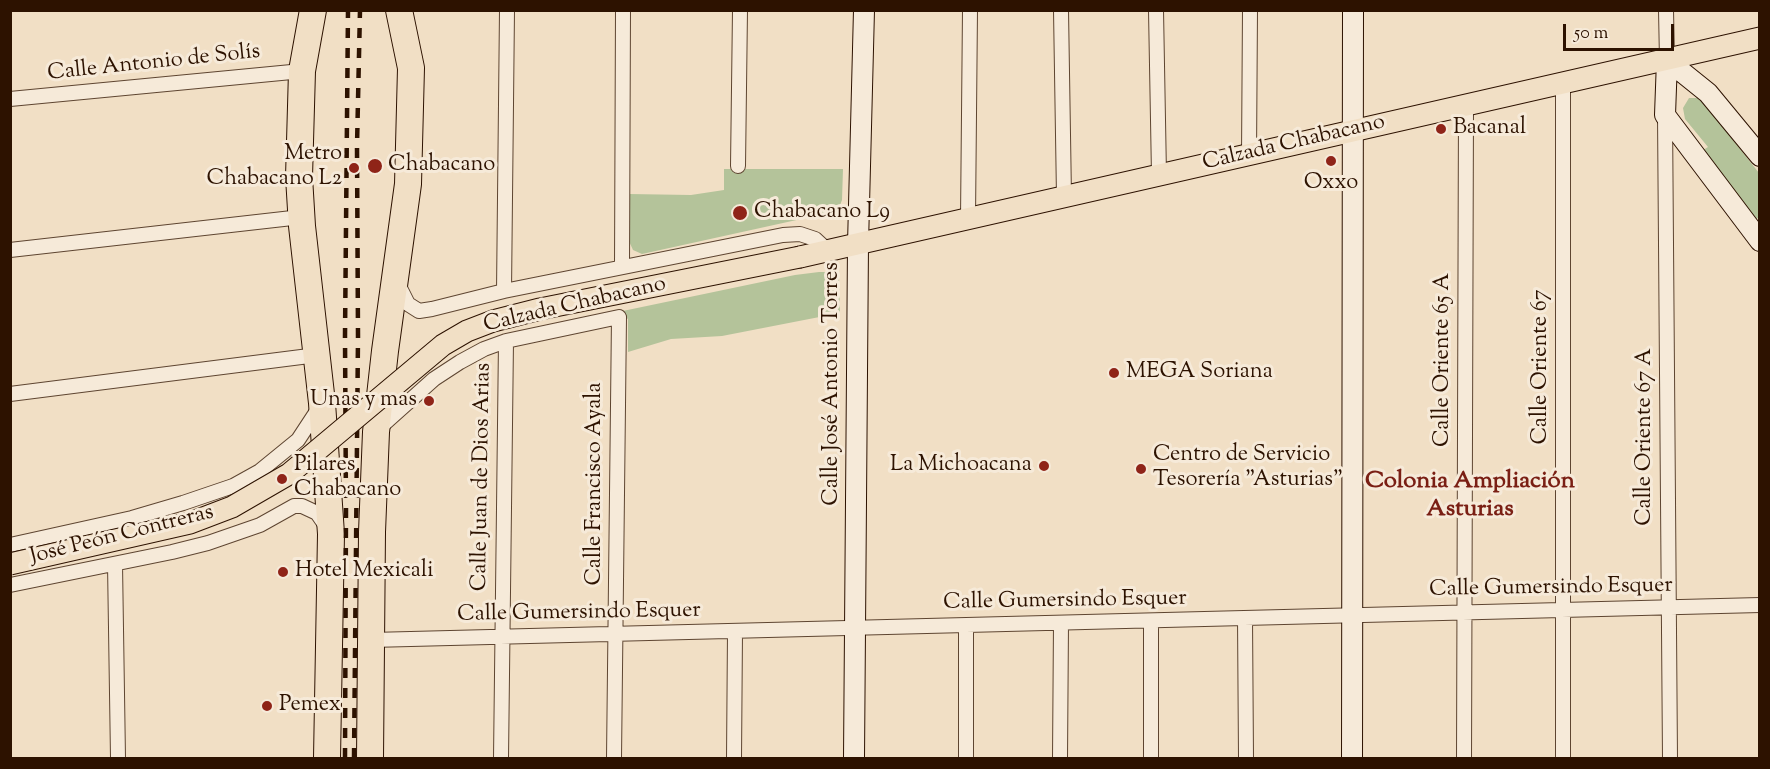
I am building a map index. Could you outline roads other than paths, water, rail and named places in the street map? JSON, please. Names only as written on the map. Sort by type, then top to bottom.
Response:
[{"type":"highway","points":[[313,10],[302,71],[299,177],[301,217],[322,403],[331,534],[327,759]]},
{"type":"highway","points":[[370,759],[372,531],[376,432],[394,277],[408,184],[411,68],[399,10]]},
{"type":"main road","name":"Calzada Chabacano","points":[[350,422],[443,345],[467,331],[493,321],[540,309],[828,251],[1760,38]]},
{"type":"main road","name":"José Peón Contreras","points":[[10,564],[190,523],[232,507],[289,474],[350,422]]},
{"type":"street","points":[[504,291],[507,10]]},
{"type":"street","points":[[622,266],[623,10]]},
{"type":"street","points":[[738,166],[740,10]]},
{"type":"street","name":"Calle José Antonio Torres","points":[[854,759],[858,244],[864,10]]},
{"type":"street","points":[[969,218],[970,10]]},
{"type":"street","points":[[1061,10],[1064,197]]},
{"type":"street","points":[[1156,10],[1159,175]]},
{"type":"street","points":[[1249,155],[1250,10]]},
{"type":"street","points":[[1352,759],[1353,10]]},
{"type":"street","points":[[1666,10],[1665,115],[1760,241]]},
{"type":"street","points":[[1666,60],[1708,93],[1760,156]]},
{"type":"street","name":"Calle Antonio de Solís","points":[[10,99],[302,71]]},
{"type":"street","name":"Calle Oriente 67","points":[[1563,84],[1563,759]]},
{"type":"street","name":"Calle Oriente 65 A","points":[[1464,759],[1466,105]]},
{"type":"street","name":"Calle Oriente 67 A","points":[[1665,115],[1670,759]]},
{"type":"street","points":[[10,250],[301,217]]},
{"type":"street","name":"Calzada Chabacano","points":[[394,277],[408,304],[419,311],[622,266],[783,235],[800,234],[815,239],[828,251]]},
{"type":"street","name":"Calzada Chabacano","points":[[376,432],[434,379],[484,349],[506,340],[619,317]]},
{"type":"street","name":"Calle Francisco Ayala","points":[[614,759],[619,317]]},
{"type":"street","name":"Calle Juan de Dios Arias","points":[[501,759],[506,340]]},
{"type":"street","points":[[10,394],[317,356]]},
{"type":"street","name":"José Peón Contreras","points":[[10,545],[132,518],[233,486],[260,471],[298,440],[322,403]]},
{"type":"street","name":"José Peón Contreras","points":[[10,585],[208,543],[260,525],[294,506],[302,506],[317,513],[331,534]]},
{"type":"street","points":[[115,564],[118,759]]},
{"type":"street","name":"Calle Gumersindo Esquer","points":[[371,640],[1760,605]]},
{"type":"street","points":[[1245,618],[1246,759]]},
{"type":"street","points":[[1151,621],[1151,759]]},
{"type":"street","points":[[1060,759],[1061,623]]},
{"type":"street","points":[[966,626],[966,759]]},
{"type":"street","points":[[734,759],[735,632]]},
{"type":"railway","points":[[345,758],[348,10]]},
{"type":"railway","points":[[354,758],[358,337],[357,146],[360,10]]},
{"type":"place","name":"Bacanal","points":[[1441,129]]},
{"type":"place","name":"Oxxo","points":[[1331,161]]},
{"type":"place","name":"Chabacano","points":[[375,166]]},
{"type":"place","name":"Metro Chabacano L2","points":[[354,168]]},
{"type":"place","name":"Chabacano L9","points":[[740,213]]},
{"type":"place","name":"MEGA Soriana","points":[[1114,373]]},
{"type":"place","name":"Unas y mas","points":[[429,401]]},
{"type":"place","name":"La Michoacana","points":[[1044,466]]},
{"type":"place","name":"Centro de Servicio Tesorería \"Asturias\"","points":[[1141,469]]},
{"type":"place","name":"Pilares Chabacano","points":[[282,479]]},
{"type":"place","name":"Hotel Mexicali","points":[[283,572]]},
{"type":"place","name":"Pemex","points":[[267,706]]},
{"type":"district","name":"Colonia Ampliación Asturias","points":[[1470,497]]}]
